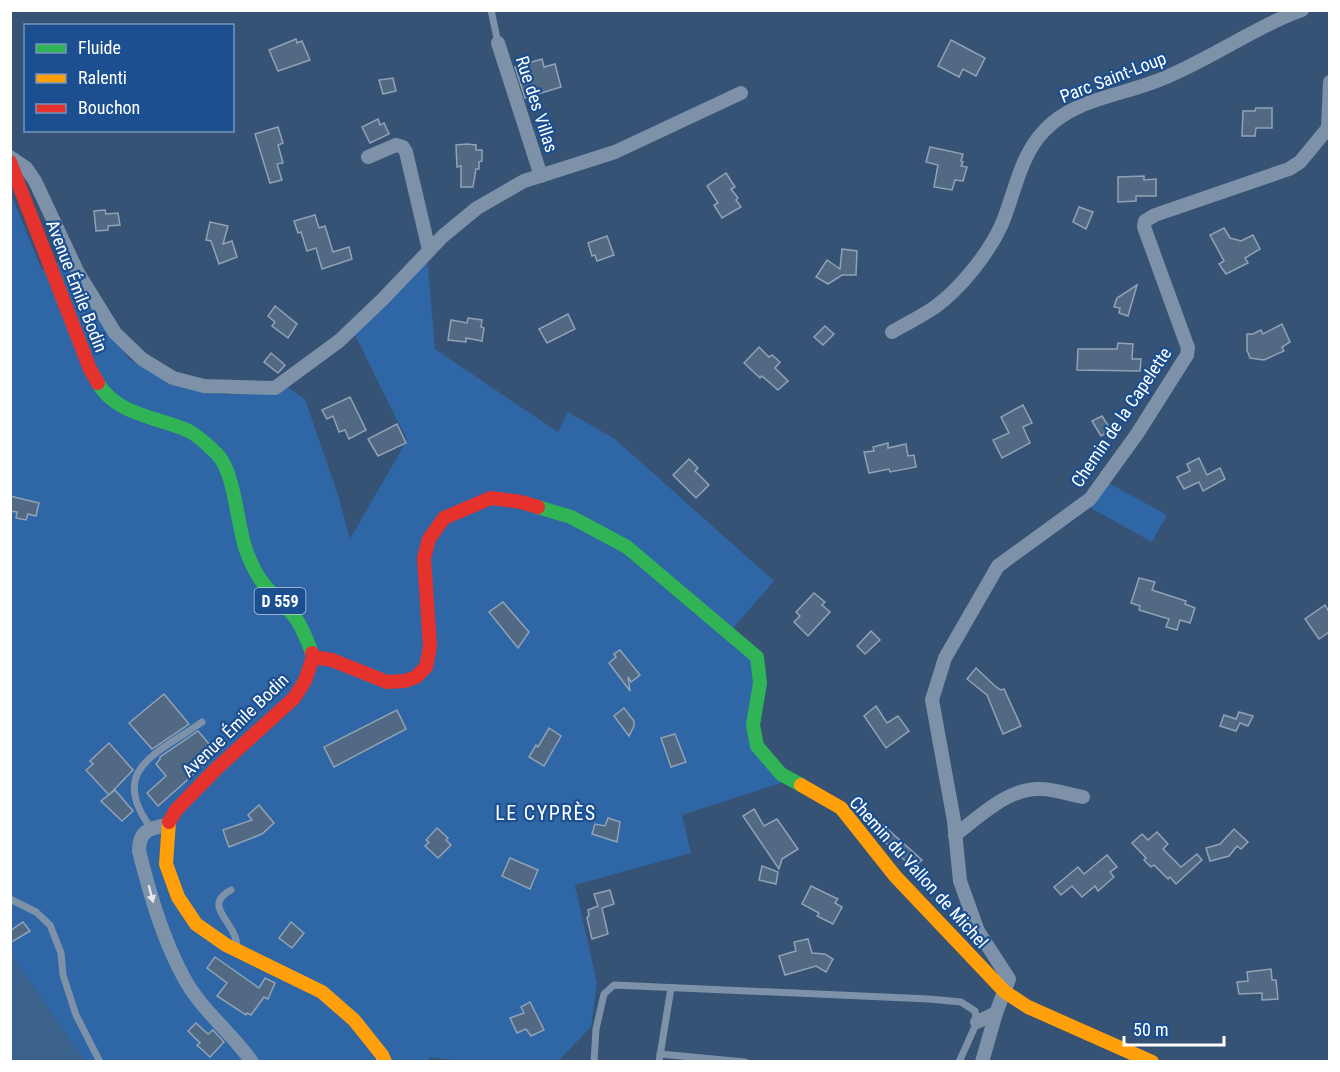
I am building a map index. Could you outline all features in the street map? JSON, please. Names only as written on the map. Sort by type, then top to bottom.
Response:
[{"type":"street","name":"Parc Saint-Loup","points":[[892,332],[936,306],[967,276],[1000,226],[1030,149],[1044,131],[1066,112],[1088,102],[1160,80],[1302,10]]},
{"type":"street","name":"Rue des Villas","points":[[498,43],[541,176]]},
{"type":"street","points":[[1329,82],[1329,130]]},
{"type":"street","points":[[10,157],[26,168],[35,181],[78,273],[115,333],[142,359],[173,378],[204,386],[276,388],[339,341],[443,236],[477,208],[524,181],[615,152],[741,93]]},
{"type":"street","name":"Chemin de la Capelette","points":[[1005,992],[1009,979],[978,931],[960,881],[955,835],[932,700],[945,658],[999,566],[1090,499],[1137,434],[1187,355],[1188,348],[1144,227],[1145,221],[1149,217],[1288,170],[1300,162],[1329,130]]},
{"type":"street","points":[[368,157],[396,145],[402,147],[406,153],[429,250]]},
{"type":"street","name":"Avenue Émile Bodin","points":[[10,162],[90,369],[102,390],[136,413],[190,432],[219,456],[228,475],[245,548],[253,567],[262,582],[296,619],[313,657],[305,681],[294,698],[187,797],[176,810],[168,825]]},
{"type":"street","name":"Chemin du Vallon de Michel","points":[[313,657],[332,660],[387,682],[405,681],[416,677],[426,667],[430,647],[424,558],[429,539],[444,518],[491,498],[521,502],[571,517],[627,547],[757,657],[760,683],[753,725],[757,746],[781,774],[840,808],[895,876],[1005,992],[1028,1007],[1152,1062]]},
{"type":"street","points":[[955,835],[1004,800],[1021,792],[1040,789],[1083,797]]},
{"type":"street","points":[[252,1062],[183,977],[154,908],[139,851],[141,838],[146,831],[152,828],[168,825],[166,864],[178,897],[196,924],[237,951],[322,992],[354,1020],[385,1059]]},
{"type":"street","points":[[982,1062],[996,1012],[1005,992]]},
{"type":"street","points":[[977,1022],[996,1012]]},
{"type":"lane","points":[[491,10],[498,43]]},
{"type":"lane","points":[[152,828],[136,802],[134,789],[141,766],[162,746],[202,722]]},
{"type":"lane","points":[[231,890],[223,894],[218,905],[236,934],[237,951]]},
{"type":"lane","points":[[10,899],[36,912],[50,925],[61,953],[63,975],[76,1016],[100,1062]]},
{"type":"lane","points":[[594,1062],[597,1029],[604,994],[614,985],[961,1002],[975,1011],[977,1022],[959,1061]]},
{"type":"lane","points":[[671,988],[660,1058],[745,1062]]},
{"type":"shaded area","points":[[10,192],[42,270],[62,260],[129,359],[166,381],[226,395],[283,384],[305,399],[338,495],[350,539],[407,440],[354,333],[427,255],[435,349],[558,432],[568,412],[615,439],[774,581],[730,632],[763,670],[755,737],[787,781],[682,815],[691,853],[575,885],[597,983],[591,1027],[558,1061],[469,1062],[429,1057],[430,1061],[11,1061]]},
{"type":"shaded area","points":[[1107,482],[1167,515],[1152,542],[1089,507]]},
{"type":"shaded area","points":[[11,954],[85,1061],[11,1061]]},
{"type":"building","points":[[296,39],[297,43],[302,41],[310,60],[278,71],[269,50]]},
{"type":"building","points":[[951,40],[985,58],[976,76],[963,69],[959,77],[938,66]]},
{"type":"building","points":[[542,59],[544,67],[555,64],[561,87],[525,98],[515,67]]},
{"type":"building","points":[[393,78],[396,91],[383,94],[379,80]]},
{"type":"building","points":[[1256,108],[1272,108],[1272,128],[1256,128],[1255,136],[1242,136],[1243,111],[1255,111]]},
{"type":"building","points":[[378,119],[380,125],[384,123],[389,134],[370,143],[362,127]]},
{"type":"building","points":[[278,127],[283,143],[278,145],[283,163],[277,164],[282,180],[270,183],[255,134]]},
{"type":"building","points":[[456,145],[476,145],[476,150],[482,150],[482,161],[479,162],[479,169],[476,169],[473,187],[461,187],[461,166],[457,167]]},
{"type":"building","points":[[930,147],[963,154],[961,166],[967,167],[963,181],[955,180],[952,190],[934,187],[938,165],[926,162]]},
{"type":"building","points":[[726,173],[735,187],[731,189],[741,207],[722,218],[714,205],[718,203],[707,186]]},
{"type":"building","points":[[1144,176],[1144,180],[1156,179],[1156,196],[1136,196],[1136,201],[1118,202],[1118,177]]},
{"type":"building","points":[[1079,207],[1093,212],[1086,229],[1073,222]]},
{"type":"building","points":[[105,210],[106,214],[118,213],[120,225],[108,226],[108,230],[96,231],[94,211]]},
{"type":"building","points":[[315,215],[319,228],[325,226],[333,252],[349,247],[352,259],[322,269],[316,248],[307,251],[301,232],[298,233],[294,221]]},
{"type":"building","points":[[210,222],[228,226],[223,244],[232,241],[237,257],[219,264],[211,241],[206,240]]},
{"type":"building","points":[[1224,228],[1230,238],[1241,241],[1253,235],[1260,249],[1245,258],[1248,263],[1226,274],[1219,264],[1224,261],[1210,235]]},
{"type":"building","points":[[607,236],[614,255],[597,261],[595,255],[592,256],[588,243]]},
{"type":"building","points":[[842,249],[857,251],[856,275],[842,275],[828,284],[816,277],[827,260],[840,269]]},
{"type":"building","points":[[1137,285],[1128,316],[1119,313],[1120,308],[1114,307],[1117,298]]},
{"type":"building","points":[[275,306],[297,324],[288,338],[272,326],[275,322],[268,316]]},
{"type":"building","points":[[568,314],[575,329],[547,343],[539,329]]},
{"type":"building","points":[[468,318],[482,320],[481,327],[484,328],[482,341],[466,338],[466,342],[448,340],[451,320],[467,323]]},
{"type":"building","points":[[1282,324],[1290,342],[1282,347],[1284,351],[1264,360],[1250,358],[1247,350],[1247,334],[1261,330],[1263,334]]},
{"type":"building","points":[[825,326],[834,334],[823,345],[814,337]]},
{"type":"building","points":[[1118,343],[1133,344],[1132,359],[1141,359],[1140,371],[1077,370],[1078,349],[1117,349]]},
{"type":"building","points":[[759,347],[769,357],[772,355],[780,362],[775,368],[788,381],[778,390],[744,363]]},
{"type":"building","points":[[271,353],[285,365],[278,373],[264,362]]},
{"type":"building","points":[[350,397],[366,430],[349,439],[345,430],[339,432],[333,416],[327,419],[322,410]]},
{"type":"building","points":[[1023,405],[1032,423],[1023,427],[1030,443],[1002,458],[993,440],[1009,433],[1001,417]]},
{"type":"building","points":[[1102,416],[1111,430],[1101,436],[1092,421]]},
{"type":"building","points":[[397,424],[406,443],[378,456],[368,439]]},
{"type":"building","points":[[888,443],[888,448],[906,444],[908,456],[914,455],[916,467],[869,473],[864,452],[874,451],[873,447]]},
{"type":"building","points":[[1199,458],[1207,475],[1220,468],[1225,479],[1203,491],[1199,482],[1184,489],[1177,477],[1190,471],[1187,464]]},
{"type":"building","points":[[689,459],[698,468],[695,471],[709,485],[696,498],[673,475]]},
{"type":"building","points":[[10,496],[39,503],[36,516],[28,514],[26,520],[16,518],[17,512],[10,511]]},
{"type":"building","points":[[1139,578],[1155,582],[1152,590],[1186,601],[1185,604],[1195,608],[1190,623],[1180,620],[1177,630],[1166,627],[1169,619],[1139,610],[1140,606],[1131,603]]},
{"type":"building","points":[[814,593],[825,602],[822,605],[830,612],[808,636],[794,622],[800,616],[796,612]]},
{"type":"building","points":[[503,602],[529,632],[518,648],[489,612]]},
{"type":"building","points":[[1325,605],[1329,612],[1329,632],[1319,639],[1305,619]]},
{"type":"building","points":[[871,631],[880,640],[865,654],[857,646]]},
{"type":"building","points":[[620,650],[640,675],[631,682],[628,677],[630,691],[609,663],[616,657],[614,654]]},
{"type":"building","points":[[976,668],[995,686],[1001,690],[1004,689],[1021,726],[1003,734],[987,695],[967,679]]},
{"type":"building","points":[[164,694],[189,724],[152,749],[129,723]]},
{"type":"building","points":[[876,706],[887,723],[898,716],[909,731],[886,748],[864,716]]},
{"type":"building","points":[[624,708],[634,721],[629,736],[614,716]]},
{"type":"building","points":[[397,710],[406,729],[334,767],[324,747]]},
{"type":"building","points":[[1239,712],[1253,716],[1248,726],[1240,723],[1236,731],[1220,726],[1224,715],[1236,719]]},
{"type":"building","points":[[549,728],[561,736],[544,766],[529,757]]},
{"type":"building","points":[[198,731],[216,752],[158,806],[147,793],[166,776],[156,764],[160,757]]},
{"type":"building","points":[[675,734],[686,762],[671,767],[661,738]]},
{"type":"building","points":[[109,743],[133,770],[109,795],[86,770],[93,764],[90,761]]},
{"type":"building","points":[[115,790],[133,811],[122,821],[101,801]]},
{"type":"building","points":[[259,805],[274,823],[262,834],[229,847],[223,830],[252,820],[248,815]]},
{"type":"building","points":[[754,809],[764,826],[777,819],[798,849],[782,859],[779,869],[743,816]]},
{"type":"building","points":[[608,818],[620,822],[617,842],[592,834],[595,824],[605,826]]},
{"type":"building","points":[[883,825],[922,860],[913,868],[876,834]]},
{"type":"building","points":[[437,828],[448,838],[446,840],[451,845],[438,858],[425,846],[429,842],[426,840]]},
{"type":"building","points":[[1234,829],[1248,842],[1241,849],[1237,846],[1229,856],[1210,861],[1206,848],[1220,844]]},
{"type":"building","points":[[1157,832],[1168,844],[1163,849],[1181,867],[1197,854],[1202,860],[1176,884],[1154,865],[1151,867],[1132,843],[1142,834],[1148,840]]},
{"type":"building","points":[[1107,855],[1117,867],[1110,872],[1114,877],[1098,891],[1095,886],[1082,897],[1072,886],[1061,895],[1054,887],[1078,867],[1084,874]]},
{"type":"building","points":[[510,858],[538,870],[530,889],[502,876]]},
{"type":"building","points":[[762,866],[778,872],[776,884],[759,880]]},
{"type":"building","points":[[811,886],[838,899],[835,903],[842,907],[833,924],[817,916],[819,913],[802,904]]},
{"type":"building","points":[[610,890],[614,904],[602,908],[608,934],[592,939],[587,918],[588,910],[598,906],[594,894]]},
{"type":"building","points":[[23,922],[30,931],[10,943],[10,931]]},
{"type":"building","points":[[291,922],[304,933],[292,948],[279,938]]},
{"type":"building","points":[[808,939],[812,953],[825,954],[833,959],[826,972],[816,966],[785,975],[779,956],[796,951],[794,942]]},
{"type":"building","points":[[215,957],[259,988],[265,978],[275,983],[268,999],[264,997],[251,1015],[247,1013],[246,1015],[217,996],[227,983],[207,968]]},
{"type":"building","points":[[1271,969],[1272,980],[1276,980],[1278,999],[1262,1000],[1262,993],[1239,994],[1237,982],[1248,981],[1247,972]]},
{"type":"building","points":[[530,1002],[544,1030],[531,1036],[526,1029],[517,1033],[510,1018],[524,1013],[521,1007]]},
{"type":"building","points":[[196,1023],[208,1034],[213,1030],[224,1042],[210,1057],[197,1045],[200,1043],[188,1031]]},
{"type":"traffic: fast","points":[[98,383],[115,402],[139,414],[189,431],[217,454],[228,473],[243,539],[253,567],[267,588],[297,620],[312,653]]},
{"type":"traffic: fast","points":[[538,507],[571,517],[627,547],[757,657],[760,683],[753,725],[757,746],[781,774],[801,785]]},
{"type":"traffic: slow","points":[[801,785],[841,808],[895,876],[1005,992],[1028,1007],[1152,1062]]},
{"type":"traffic: slow","points":[[169,822],[166,864],[178,897],[196,924],[226,945],[322,992],[354,1020],[385,1062]]},
{"type":"traffic: jam","points":[[10,162],[90,369],[98,383]]},
{"type":"traffic: jam","points":[[313,657],[332,660],[387,682],[405,681],[416,677],[426,667],[430,647],[424,558],[429,539],[444,518],[491,498],[538,507]]},
{"type":"traffic: jam","points":[[169,822],[176,810],[216,769],[294,698],[305,681],[313,657],[312,653]]},
{"type":"district","name":"LE CYPRÈS","points":[[546,813]]}]
